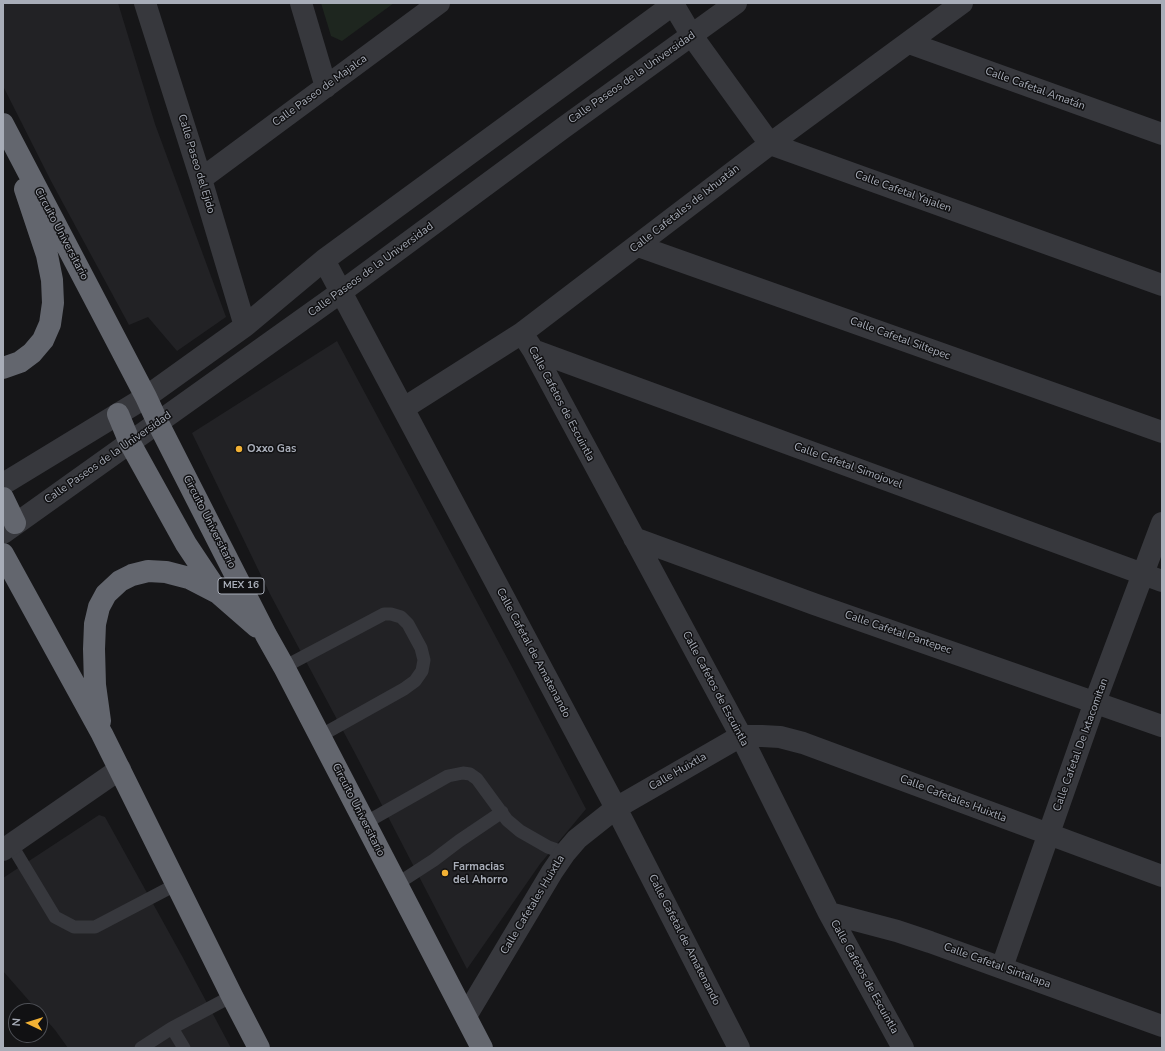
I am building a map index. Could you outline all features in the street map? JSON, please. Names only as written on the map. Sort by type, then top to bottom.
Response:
[{"type":"highway","name":"Circuito Universitario","points":[[3,124],[146,396],[158,423],[266,635],[284,666],[482,1048]]},
{"type":"highway","points":[[3,127],[47,255],[52,280],[53,303],[50,324],[43,340],[32,353],[20,362],[3,368]]},
{"type":"highway","points":[[118,414],[130,443],[186,544],[218,593]]},
{"type":"highway","points":[[3,498],[9,528]]},
{"type":"highway","points":[[3,554],[102,734],[259,1048]]},
{"type":"highway","points":[[102,734],[95,685],[95,624],[99,607],[106,594],[120,581],[132,575],[148,571],[166,572],[189,578],[218,593],[266,635]]},
{"type":"street","name":"Calle Paseo del Ejido","points":[[145,3],[201,179],[245,326]]},
{"type":"street","points":[[302,3],[326,87]]},
{"type":"street","name":"Calle Paseo de Majalca","points":[[201,179],[439,3]]},
{"type":"street","name":"Calle Paseos de la Universidad","points":[[9,528],[341,292],[563,128],[736,3]]},
{"type":"street","name":"Calle Cafetales de Ixhuatán","points":[[404,408],[528,341],[638,246],[770,144],[962,3]]},
{"type":"street","points":[[3,484],[146,396],[245,326],[324,260],[674,4],[692,36],[770,144]]},
{"type":"street","name":"Calle Cafetal Amatán","points":[[909,43],[1162,134]]},
{"type":"street","name":"Calle Cafetal Yajalen","points":[[770,144],[1162,285]]},
{"type":"street","name":"Calle Cafetal Siltepec","points":[[638,246],[1162,432]]},
{"type":"street","name":"Calle Cafetal de Amatenando","points":[[324,260],[616,808],[739,1048]]},
{"type":"street","name":"Calle Cafetos de Escuintla","points":[[528,341],[741,736],[829,913],[903,1048]]},
{"type":"street","name":"Calle Cafetal Simojovel","points":[[528,341],[1153,578]]},
{"type":"street","name":"Calle Cafetal De Ixtacomitan","points":[[1002,967],[1096,702],[1153,578],[1162,523]]},
{"type":"street","name":"Calle Cafetal Pantepec","points":[[634,538],[814,604],[1162,726]]},
{"type":"street","name":"Calle Huixtla","points":[[616,808],[741,736]]},
{"type":"street","name":"Calle Cafetales Huixtla","points":[[741,736],[780,737],[802,743],[1162,876]]},
{"type":"street","points":[[7,847],[120,769]]},
{"type":"street","name":"Calle Cafetales Huixtla","points":[[466,1016],[552,872],[565,853],[578,839],[616,808]]},
{"type":"street","name":"Calle Cafetal Sintalapa","points":[[829,913],[897,931],[1002,967],[1162,1026]]},
{"type":"lane","points":[[284,666],[384,614],[391,614],[401,617],[408,624],[421,648],[424,660],[423,666],[422,671],[415,681],[404,689],[320,736]]},
{"type":"lane","points":[[365,823],[448,776],[463,773],[470,774],[477,779],[507,820],[520,831],[548,847],[565,853]]},
{"type":"lane","points":[[397,884],[502,812]]},
{"type":"lane","points":[[7,847],[55,917],[74,927],[95,927],[176,884]]},
{"type":"lane","points":[[141,1048],[172,1028],[232,996]]},
{"type":"lane","points":[[172,1028],[184,1048]]},
{"type":"shaded area","points":[[3,3],[118,3],[155,124],[226,317],[177,351],[148,317],[129,325],[51,181],[3,86]]},
{"type":"shaded area","points":[[321,3],[394,3],[342,41],[331,36]]},
{"type":"shaded area","points":[[337,341],[513,669],[586,809],[540,864],[467,969],[356,755],[270,594],[192,433]]},
{"type":"shaded area","points":[[99,815],[105,817],[231,1048],[68,1048],[48,1022],[48,1003],[31,1003],[3,971],[3,878]]},
{"type":"place","name":"Oxxo Gas","points":[[239,449]]},
{"type":"place","name":"Farmacias del Ahorro","points":[[445,873]]}]
